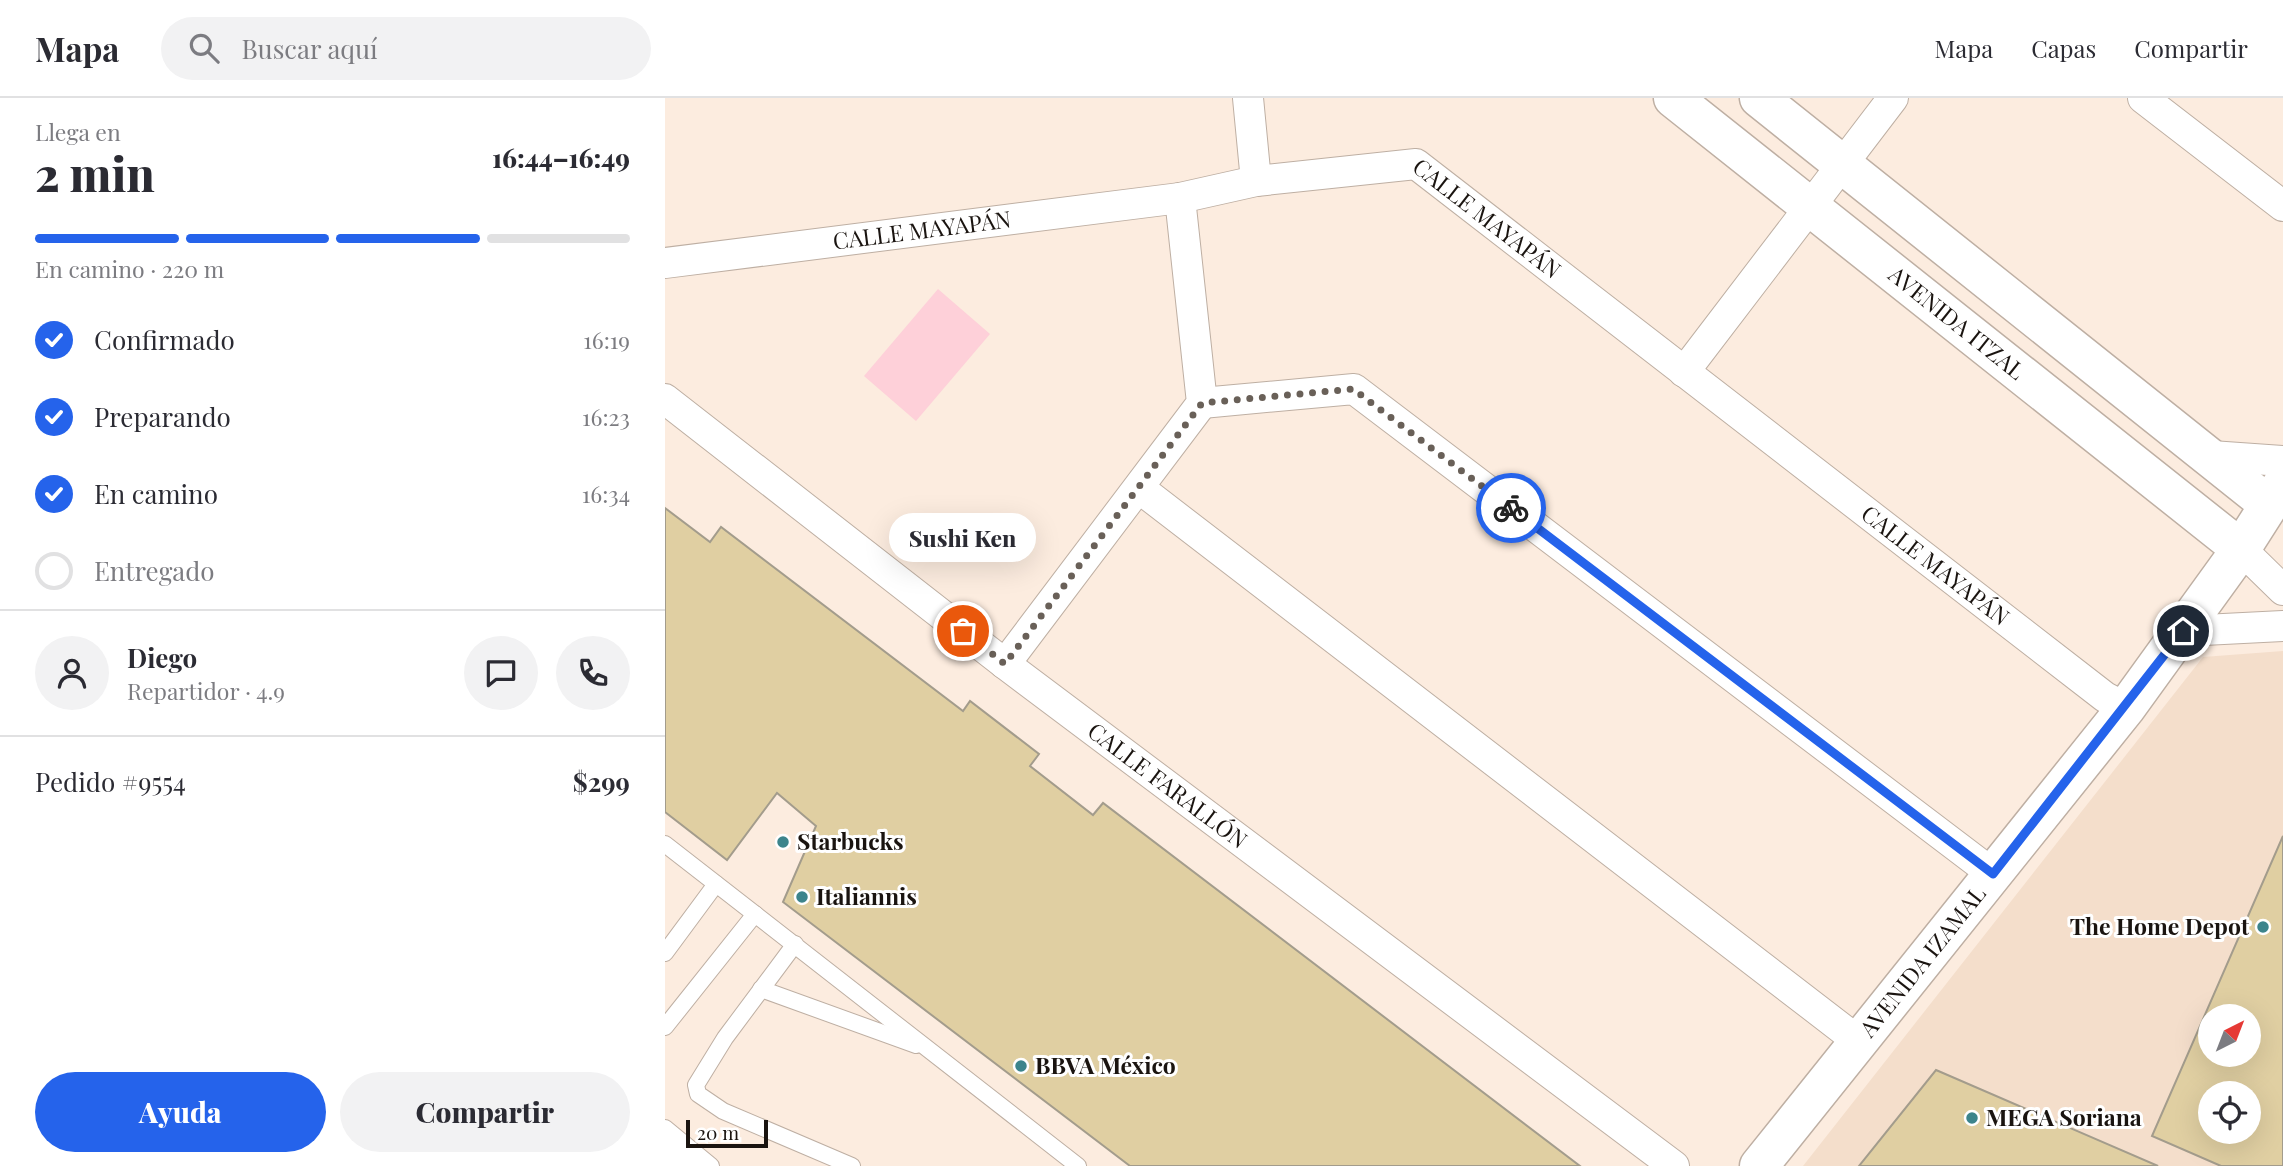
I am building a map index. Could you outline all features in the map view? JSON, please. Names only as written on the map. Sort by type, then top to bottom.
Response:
[{"type":"street","points":[[1248,98],[1256,181]]},
{"type":"street","name":"AVENIDA ITZAL","points":[[1673,98],[2241,549]]},
{"type":"street","points":[[1759,98],[2211,456],[2278,502]]},
{"type":"street","points":[[1684,372],[1893,98]]},
{"type":"street","points":[[2143,98],[2283,206]]},
{"type":"street","name":"CALLE MAYAPÁN","points":[[665,263],[1180,198],[1256,181],[1416,164],[2094,689],[2126,708]]},
{"type":"street","points":[[1005,664],[1202,403],[1180,198]]},
{"type":"street","points":[[1202,403],[1353,389],[1993,874]]},
{"type":"street","name":"CALLE FARALLÓN","points":[[665,399],[1005,664],[1674,1166]]},
{"type":"street","points":[[2211,456],[2283,461]]},
{"type":"street","points":[[1139,488],[1857,1041]]},
{"type":"street","name":"AVENIDA IZAMAL","points":[[1759,1166],[2126,708],[2278,502]]},
{"type":"street","points":[[2241,549],[2283,590]]},
{"type":"street","points":[[2183,631],[2283,626]]},
{"type":"street","points":[[665,1156],[689,1166]]},
{"type":"lane","points":[[665,844],[1078,1166]]},
{"type":"lane","points":[[665,953],[716,884]]},
{"type":"lane","points":[[665,1027],[755,914]]},
{"type":"lane","points":[[795,944],[695,1085],[698,1094],[723,1111],[852,1166]]},
{"type":"lane","points":[[761,989],[931,1050]]},
{"type":"lane","points":[[665,1128],[711,1166]]},
{"type":"shaded area","points":[[938,289],[990,334],[916,421],[864,376]]},
{"type":"shaded area","points":[[2283,651],[2283,1166],[1803,1166],[2203,657]]},
{"type":"building","points":[[665,508],[710,542],[721,527],[963,711],[970,701],[1039,754],[1030,766],[1093,815],[1103,803],[1580,1166],[1130,1166],[783,902],[816,826],[777,793],[727,860],[665,812]]},
{"type":"building","name":"The Home Depot","points":[[2283,836],[2283,1166],[2221,1166],[2152,1136],[2198,1031],[2198,1068],[2261,1068],[2261,1004],[2210,1004]]},
{"type":"building","name":"MEGA Soriana","points":[[1936,1070],[2158,1166],[1859,1166]]},
{"type":"way so far","points":[[963,631],[1005,664],[1202,403],[1353,389],[1511,508]]},
{"type":"place","name":"Sushi Ken","points":[[963,631]]},
{"type":"place","name":"Starbucks","points":[[783,842]]},
{"type":"place","name":"Italiannis","points":[[802,897]]},
{"type":"place","name":"The Home Depot","points":[[2263,927]]},
{"type":"place","name":"BBVA México","points":[[1021,1066]]},
{"type":"place","name":"MEGA Soriana","points":[[1972,1118]]},
{"type":"route","points":[[1511,508],[1993,874],[2126,708],[2183,631]]}]
